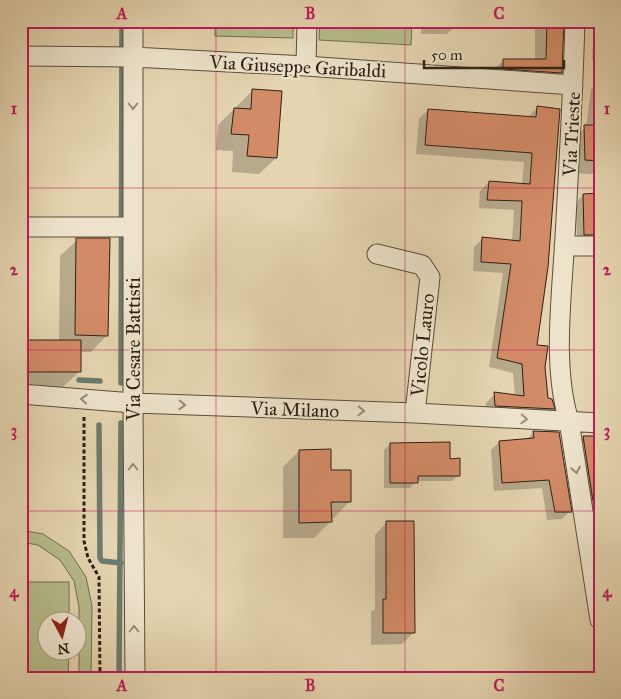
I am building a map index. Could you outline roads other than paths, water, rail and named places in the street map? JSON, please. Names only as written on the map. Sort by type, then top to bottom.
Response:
[{"type":"street","name":"Via Cesare Battisti","points":[[133,21],[126,57],[125,227],[133,403],[135,678]]},
{"type":"street","points":[[306,66],[307,21]]},
{"type":"street","name":"Via Trieste","points":[[575,21],[574,85],[559,339],[564,404],[569,422],[600,620]]},
{"type":"street","name":"Via Giuseppe Garibaldi","points":[[21,56],[126,57],[306,66],[574,85]]},
{"type":"street","points":[[21,227],[125,227]]},
{"type":"street","points":[[564,246],[600,246]]},
{"type":"street","name":"Vicolo Lauro","points":[[377,254],[422,265],[430,277],[415,413]]},
{"type":"street","name":"Via Milano","points":[[21,394],[133,403],[415,413],[600,423]]},
{"type":"waterway","points":[[121,383],[122,21]]},
{"type":"waterway","points":[[79,380],[100,381]]},
{"type":"waterway","points":[[119,678],[121,423]]},
{"type":"waterway","points":[[99,425],[100,558],[102,561],[121,563]]}]
